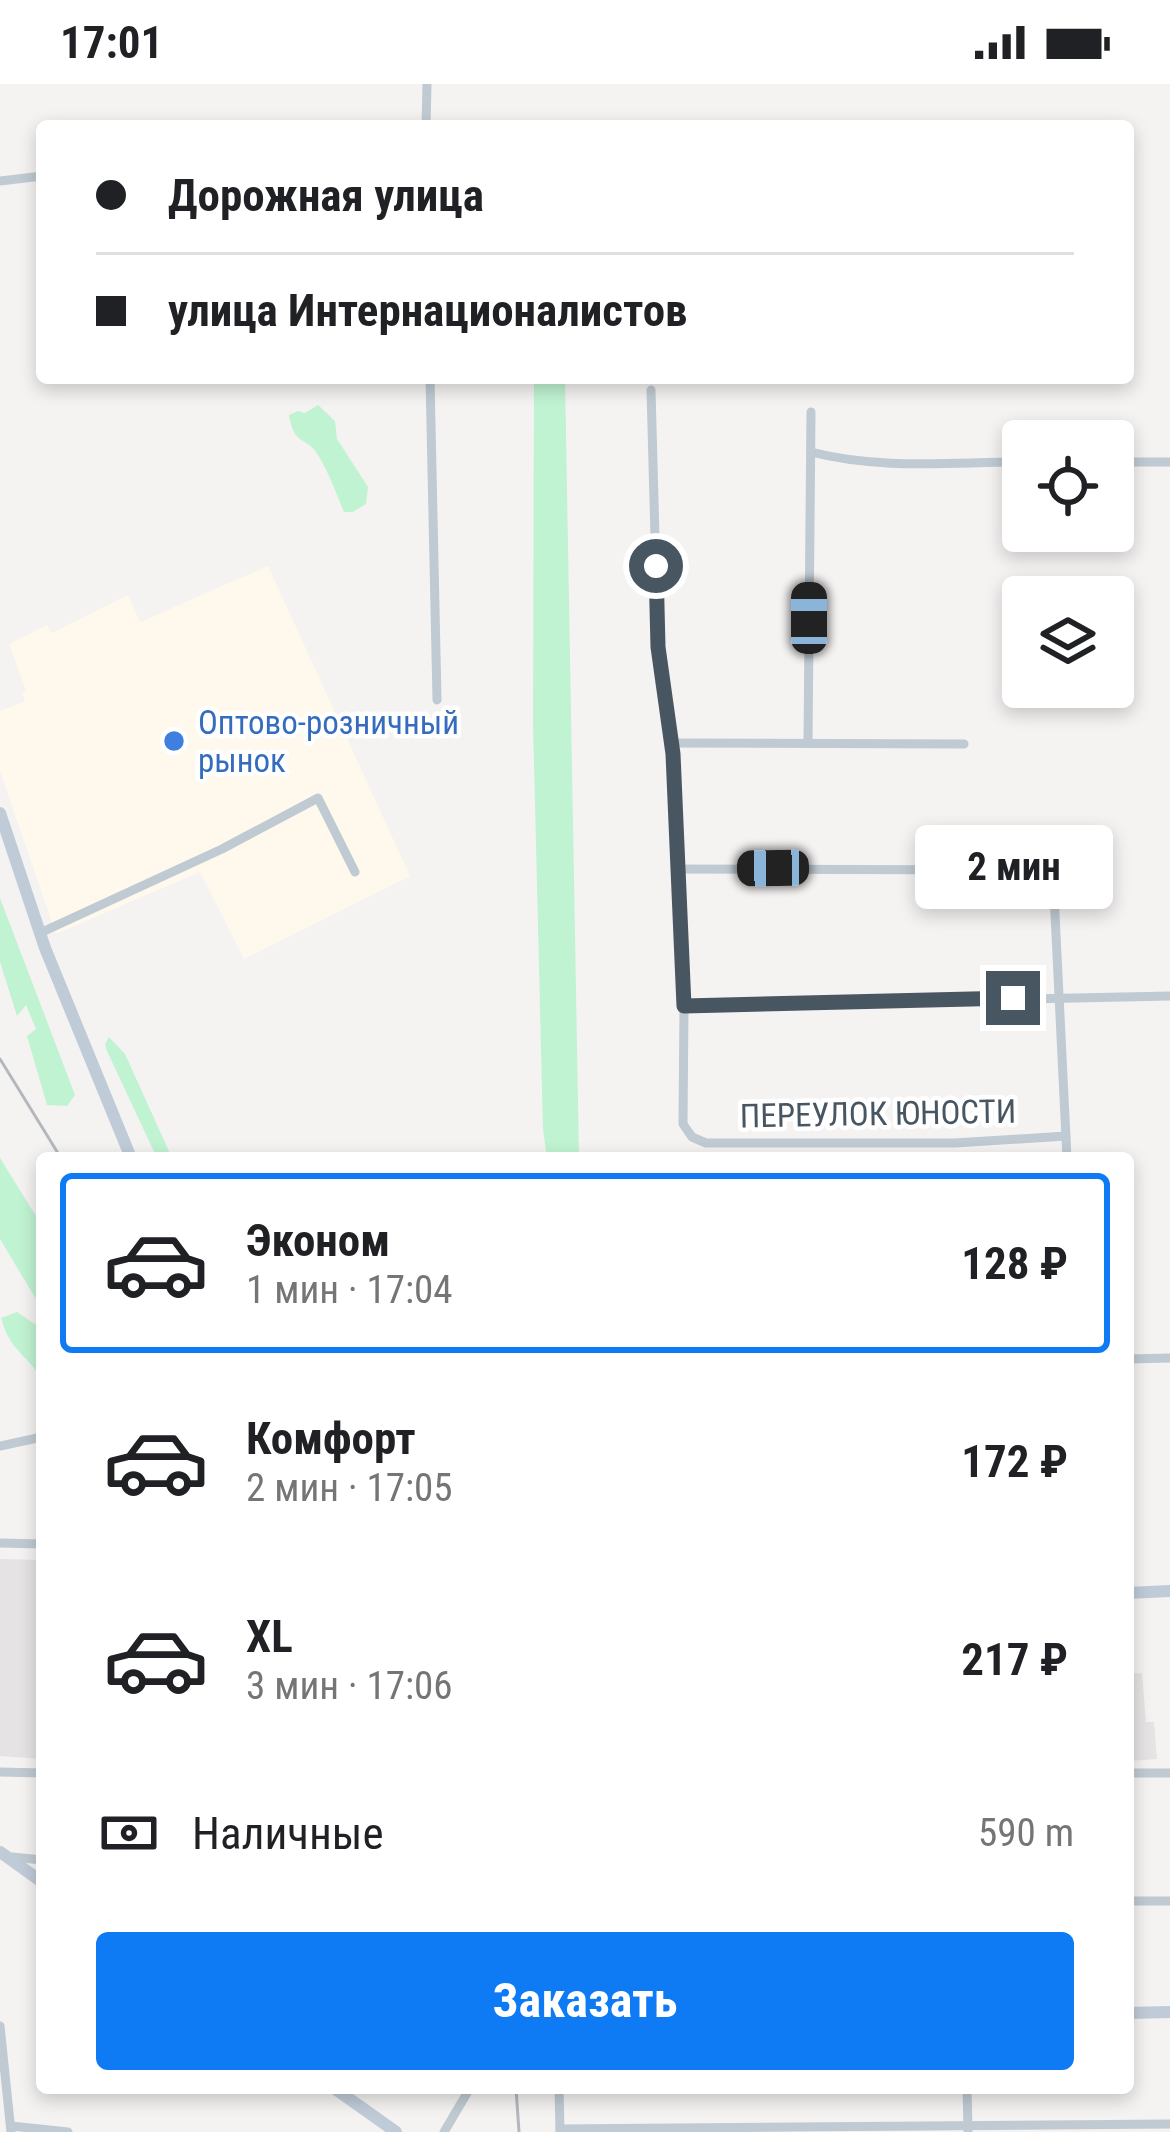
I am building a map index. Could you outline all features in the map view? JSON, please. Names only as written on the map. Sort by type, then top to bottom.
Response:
[{"type":"street","points":[[426,120],[427,84]]},
{"type":"street","points":[[0,181],[36,177]]},
{"type":"street","points":[[430,384],[436,700]]},
{"type":"street","points":[[651,390],[658,647],[671,743],[684,1006],[1170,995]]},
{"type":"street","points":[[808,743],[811,412]]},
{"type":"street","points":[[811,452],[889,466],[1002,463]]},
{"type":"street","points":[[1134,462],[1170,462]]},
{"type":"street","points":[[671,743],[964,744]]},
{"type":"street","points":[[40,933],[222,849],[318,798],[355,872]]},
{"type":"street","points":[[0,813],[40,933],[129,1152]]},
{"type":"street","points":[[678,869],[1049,870],[1067,1152]]},
{"type":"street","name":"ПЕРЕУЛОК ЮНОСТИ","points":[[684,1006],[683,1124],[692,1137],[706,1142],[936,1142],[1066,1136]]},
{"type":"street","points":[[936,1142],[937,1152]]},
{"type":"street","points":[[811,1144],[812,1152]]},
{"type":"street","points":[[1134,1359],[1170,1358]]},
{"type":"street","points":[[0,1446],[36,1438]]},
{"type":"street","points":[[0,1543],[36,1544]]},
{"type":"street","points":[[1134,1592],[1170,1591]]},
{"type":"street","points":[[0,1772],[36,1773]]},
{"type":"street","points":[[1134,1773],[1170,1773]]},
{"type":"street","points":[[3,1855],[36,1859]]},
{"type":"street","points":[[3,1855],[36,1878]]},
{"type":"street","points":[[1134,1901],[1170,1901]]},
{"type":"street","points":[[1134,2013],[1170,2012]]},
{"type":"street","points":[[0,2026],[11,2129],[68,2132]]},
{"type":"street","points":[[342,2094],[396,2132]]},
{"type":"street","points":[[444,2132],[466,2094]]},
{"type":"street","points":[[559,2094],[560,2131],[1170,2124]]},
{"type":"street","points":[[967,2094],[968,2129]]},
{"type":"shaded area","name":"Оптово-розничный рынок","points":[[268,566],[410,876],[244,959],[200,872],[56,934],[0,771],[0,711],[25,701],[22,693],[26,691],[9,644],[47,625],[52,633],[128,595],[140,622]]},
{"type":"shaded area","points":[[0,1559],[36,1560],[36,1759],[0,1756]]},
{"type":"shaded area","points":[[1142,1673],[1146,1722],[1154,1722],[1157,1759],[1134,1761],[1134,1674]]},
{"type":"green space","points":[[534,384],[565,384],[579,1152],[546,1152],[543,1129],[533,724]]},
{"type":"green space","points":[[318,405],[335,421],[337,439],[368,487],[366,504],[353,512],[344,512],[318,455],[291,425],[289,415]]},
{"type":"green space","points":[[0,898],[75,1095],[67,1106],[47,1105],[27,1036],[36,1029],[26,1005],[17,1016],[0,962]]},
{"type":"green space","points":[[109,1037],[125,1054],[169,1152],[154,1152],[105,1044]]},
{"type":"green space","points":[[0,1158],[36,1216],[36,1299],[0,1239]]},
{"type":"green space","points":[[17,1312],[36,1325],[36,1372],[15,1346],[1,1318]]},
{"type":"railway","points":[[0,1059],[57,1152]]},
{"type":"railway","points":[[516,2094],[519,2132]]},
{"type":"place","name":"Оптово-розничный рынок","points":[[174,741]]},
{"type":"route","points":[[656,566],[658,647],[673,754],[684,1006],[1013,998]]}]
